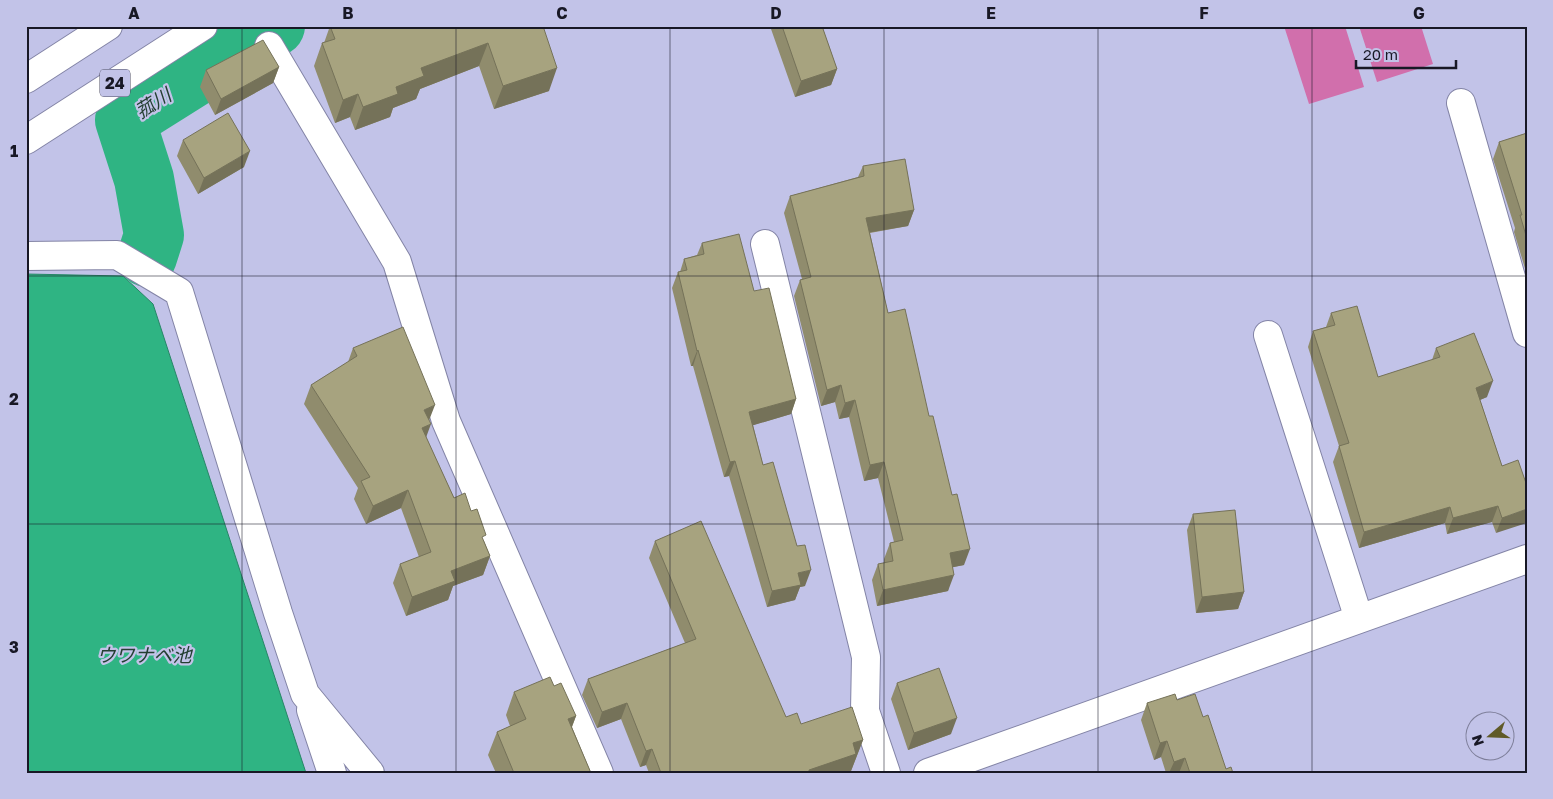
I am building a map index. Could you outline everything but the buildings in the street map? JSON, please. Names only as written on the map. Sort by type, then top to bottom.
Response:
[{"type":"main road","points":[[26,79],[108,26]]},
{"type":"main road","name":"24","points":[[26,140],[203,26]]},
{"type":"main road","points":[[269,46],[396,262],[446,421],[599,773]]},
{"type":"main road","points":[[1461,102],[1526,332]]},
{"type":"main road","points":[[764,244],[866,657],[865,711],[886,773]]},
{"type":"main road","points":[[26,256],[117,255],[179,292],[278,613],[332,773]]},
{"type":"main road","points":[[1268,334],[1359,619]]},
{"type":"main road","points":[[928,773],[1527,559]]},
{"type":"main road","points":[[305,694],[370,773]]},
{"type":"shaded area","points":[[1284,26],[1345,26],[1364,87],[1309,104]]},
{"type":"shaded area","points":[[1359,26],[1421,26],[1433,64],[1377,82]]},
{"type":"water","name":"ウワナベ池","points":[[26,274],[123,276],[153,304],[306,773],[26,773]]},
{"type":"waterway","name":"菰川","points":[[147,257],[154,235],[144,179],[125,120],[275,26]]}]
